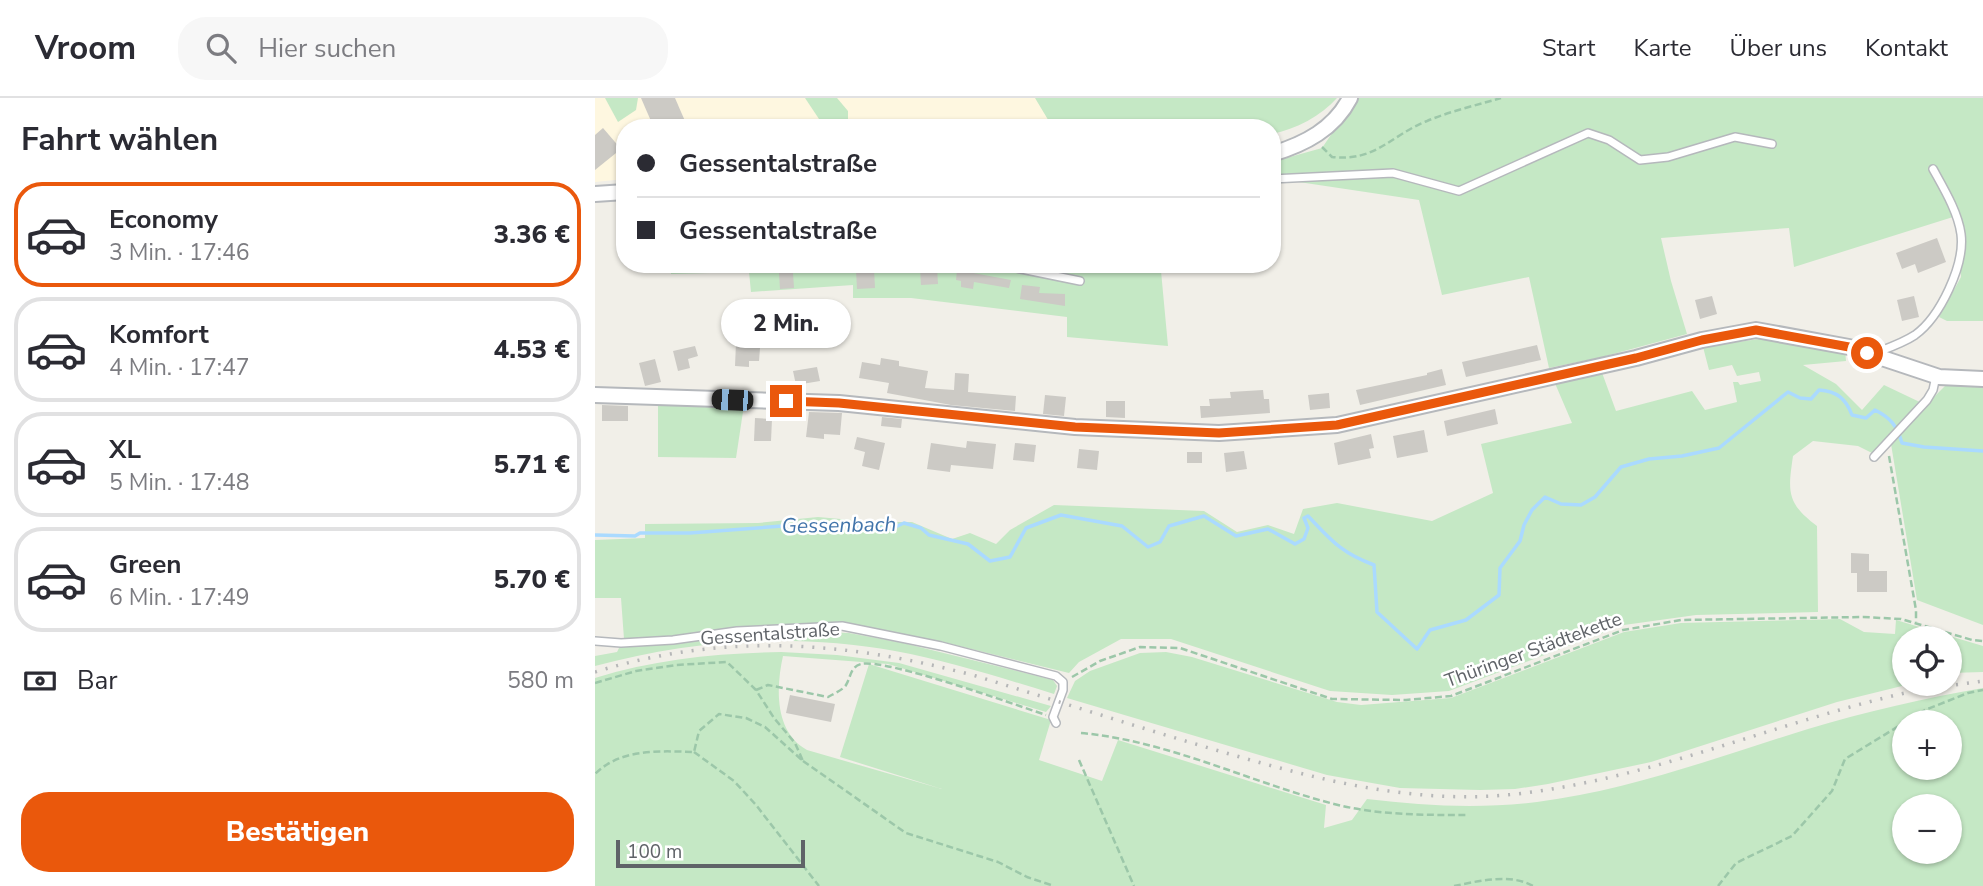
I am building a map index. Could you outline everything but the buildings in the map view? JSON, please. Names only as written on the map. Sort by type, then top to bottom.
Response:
[{"type":"street","points":[[1281,150],[1317,135],[1332,123],[1350,98]]},
{"type":"street","points":[[595,194],[616,193]]},
{"type":"street","points":[[595,395],[839,403],[1075,427],[1219,433],[1337,425],[1636,358],[1702,340],[1756,330],[1849,347],[1936,376],[1983,379]]},
{"type":"lane","points":[[1281,179],[1392,173],[1459,191],[1588,133],[1609,140],[1640,160],[1668,157],[1735,137],[1772,144]]},
{"type":"lane","points":[[1872,355],[1920,331],[1931,318],[1956,275],[1962,248],[1961,232],[1934,169]]},
{"type":"lane","points":[[1040,273],[1080,281]]},
{"type":"lane","points":[[1874,457],[1927,400],[1933,390],[1936,376]]},
{"type":"lane","name":"Gessentalstraße","points":[[595,641],[621,643],[673,640],[737,631],[842,626],[1007,662],[1056,676],[1063,682]]},
{"type":"lane","points":[[1054,720],[1063,682]]},
{"type":"path","points":[[1317,135],[1326,152],[1332,156],[1359,157],[1393,142],[1426,121],[1501,98]]},
{"type":"path","points":[[1889,442],[1916,623]]},
{"type":"path","name":"Thüringer Städtekette","points":[[1063,682],[1100,661],[1140,647],[1180,648],[1332,699],[1406,700],[1451,696],[1623,630],[1681,620],[1863,617],[1901,619],[1983,641]]},
{"type":"path","points":[[595,683],[649,669],[727,662],[756,690],[773,718],[795,743],[803,761]]},
{"type":"path","points":[[756,690],[768,685],[828,697],[846,687],[853,668],[869,664],[887,666],[937,680],[1054,720]]},
{"type":"path","points":[[1718,886],[1737,863],[1792,836],[1832,791],[1845,759],[1925,709],[1983,690]]},
{"type":"path","points":[[694,752],[699,731],[719,714],[746,718],[765,727],[803,761],[906,833],[998,862],[1027,877],[1054,886]]},
{"type":"path","points":[[1081,733],[1126,738],[1335,804],[1396,814],[1467,815]]},
{"type":"path","points":[[595,774],[624,756],[659,751],[694,752],[734,781],[818,886]]},
{"type":"path","points":[[1079,760],[1134,886]]},
{"type":"path","points":[[1454,886],[1521,879],[1533,886]]},
{"type":"shaded area","points":[[595,98],[1050,98],[1055,119],[616,119],[616,180],[595,182]]},
{"type":"green space","points":[[605,98],[638,98],[636,110],[622,119],[616,119]]},
{"type":"green space","points":[[805,98],[837,98],[848,111],[848,119],[819,119]]},
{"type":"green space","points":[[1035,98],[1337,98],[1307,121],[1281,132],[1281,119],[1048,119]]},
{"type":"green space","points":[[1356,98],[1983,98],[1983,321],[1947,321],[1939,317],[1961,277],[1960,257],[1963,255],[1953,217],[1794,267],[1789,228],[1661,238],[1687,334],[1549,368],[1529,277],[1442,295],[1419,200],[1281,179],[1281,159],[1322,148]]},
{"type":"green space","points":[[749,273],[1161,273],[1168,346],[1067,337],[1067,317],[911,298],[853,298],[853,285],[751,292]]},
{"type":"green space","points":[[1773,337],[1845,350],[1846,361],[1803,365],[1836,384],[1862,410],[1884,385],[1926,405],[1946,385],[1983,387],[1983,625],[1917,600],[1891,444],[1874,454],[1858,446],[1813,441],[1793,456],[1790,487],[1794,503],[1817,526],[1818,612],[1696,615],[1624,625],[1449,691],[1392,695],[1330,691],[1171,639],[1121,639],[1079,662],[1069,673],[943,642],[842,622],[773,625],[672,637],[624,639],[621,598],[595,598],[595,540],[645,538],[645,524],[758,523],[818,517],[912,522],[952,539],[970,533],[996,544],[1010,530],[1054,505],[1204,511],[1237,532],[1268,525],[1294,534],[1303,509],[1337,503],[1432,521],[1493,493],[1481,444],[1572,423],[1554,381],[1601,370],[1616,411],[1692,391],[1705,410],[1737,402],[1733,382],[1740,385],[1761,381],[1759,372],[1737,376],[1732,365],[1709,370],[1703,347]]},
{"type":"green space","points":[[658,400],[744,405],[736,458],[658,457]]},
{"type":"green space","points":[[1840,619],[1864,632],[1892,634],[1892,688],[1837,702],[1651,762],[1548,784],[1480,790],[1400,788],[1327,775],[1067,698],[1075,681],[1090,671],[1140,653],[1166,652],[1192,657],[1337,702],[1361,705],[1451,698],[1624,632],[1681,623]]},
{"type":"green space","points":[[1896,620],[1916,626],[1896,626]]},
{"type":"green space","points":[[801,631],[849,633],[903,643],[1053,680],[1057,686],[1054,694],[915,655],[857,645],[819,642],[707,645],[595,666],[595,656],[617,652],[620,646]]},
{"type":"green space","points":[[1962,640],[1983,646],[1983,672],[1962,673]]},
{"type":"green space","points":[[781,652],[837,655],[899,663],[1051,706],[1046,712],[888,664],[783,656],[779,681],[780,708],[788,732],[796,742],[807,750],[942,789],[840,757],[869,664],[1051,720],[1039,760],[1102,781],[1118,740],[1326,805],[1324,828],[1352,820],[1367,799],[1473,806],[1572,797],[1674,772],[1851,717],[1942,696],[1962,696],[1962,692],[1983,688],[1983,886],[595,886],[595,678],[641,666],[710,656]]},
{"type":"waterway","name":"Gessenbach","points":[[595,535],[635,536],[640,533],[690,533],[823,523],[891,529],[904,523],[921,528],[929,535],[968,544],[990,561],[1010,557],[1026,528],[1061,515],[1122,526],[1148,547],[1160,542],[1169,526],[1204,516],[1236,536],[1268,529],[1295,544],[1304,539],[1308,528],[1304,518],[1308,516],[1345,551],[1374,565],[1377,612],[1417,649],[1430,630],[1466,620],[1499,595],[1500,568],[1520,541],[1532,510],[1545,497],[1561,504],[1581,505],[1595,497],[1621,467],[1649,459],[1682,456],[1719,448],[1788,392],[1800,398],[1811,399],[1819,390],[1831,392],[1844,400],[1852,415],[1866,418],[1875,410],[1893,423],[1902,443],[1983,451]]},
{"type":"railway","points":[[595,672],[643,659],[738,646],[833,649],[880,655],[976,676],[1284,769],[1399,792],[1477,797],[1566,787],[1615,776],[1856,705],[1914,691],[1983,681]]},
{"type":"route","points":[[786,401],[839,403],[1075,427],[1219,433],[1337,425],[1636,358],[1702,340],[1756,330],[1849,347],[1867,353]]}]
